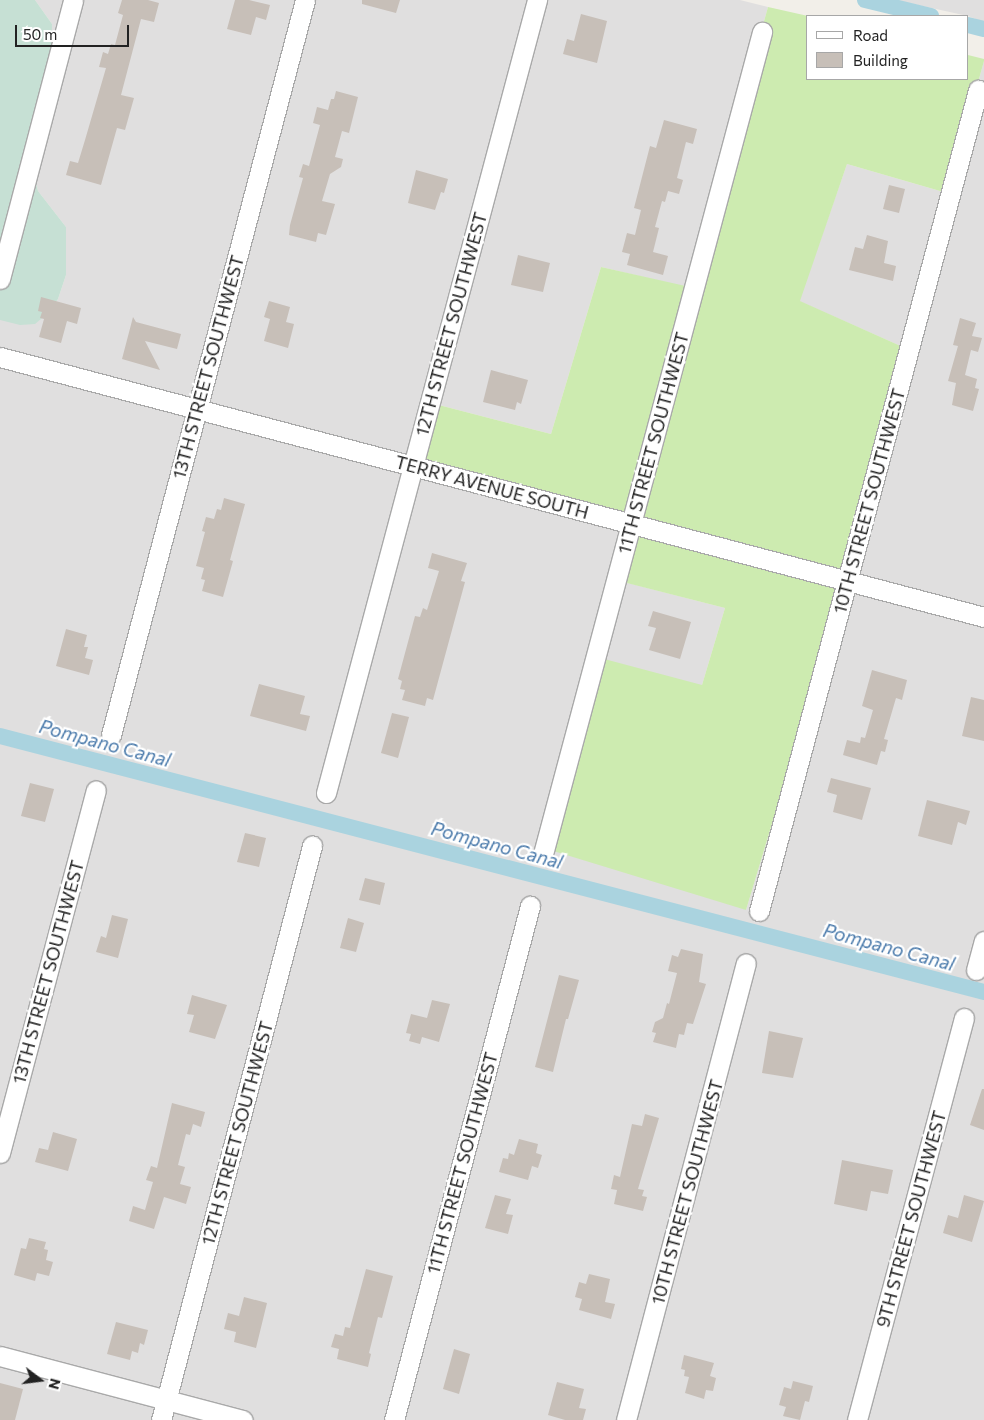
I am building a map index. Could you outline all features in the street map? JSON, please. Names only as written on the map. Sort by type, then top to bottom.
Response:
[{"type":"street","points":[[0,279],[73,0]]},
{"type":"street","name":"13TH STREET SOUTHWEST","points":[[110,735],[305,0]]},
{"type":"street","name":"12TH STREET SOUTHWEST","points":[[326,793],[537,0]]},
{"type":"street","name":"11TH STREET SOUTHWEST","points":[[543,854],[762,32]]},
{"type":"street","name":"10TH STREET SOUTHWEST","points":[[760,911],[978,90]]},
{"type":"street","name":"TERRY AVENUE SOUTH","points":[[0,357],[984,617]]},
{"type":"street","name":"13TH STREET SOUTHWEST","points":[[0,1153],[96,790]]},
{"type":"street","name":"12TH STREET SOUTHWEST","points":[[161,1420],[312,846]]},
{"type":"street","name":"11TH STREET SOUTHWEST","points":[[394,1420],[530,906]]},
{"type":"street","points":[[976,970],[984,940]]},
{"type":"street","name":"10TH STREET SOUTHWEST","points":[[626,1420],[746,964]]},
{"type":"street","name":"9TH STREET SOUTHWEST","points":[[857,1420],[964,1018]]},
{"type":"street","points":[[0,1356],[243,1420]]},
{"type":"shaded area","points":[[35,0],[740,0],[768,7],[690,288],[601,267],[551,434],[431,403],[634,524],[620,581],[725,608],[702,685],[746,910],[914,352],[799,301],[847,164],[947,193],[984,61],[984,1420],[0,1420],[0,320],[47,314],[58,299],[66,275],[66,227],[38,191],[30,159],[52,24]]},
{"type":"shaded area","points":[[895,0],[984,0],[984,22],[969,15]]},
{"type":"green space","points":[[0,0],[35,0],[52,24],[51,67],[30,159],[38,191],[66,227],[66,275],[58,299],[47,314],[35,324],[20,325],[0,320]]},
{"type":"green space","points":[[768,7],[806,16],[806,80],[969,80],[969,55],[984,59],[947,193],[847,164],[800,301],[914,352],[746,910],[537,846],[593,656],[702,685],[725,608],[619,581],[634,524],[408,464],[431,403],[551,434],[601,267],[690,287]]},
{"type":"building","points":[[122,0],[148,0],[159,3],[154,22],[141,19],[121,95],[134,98],[125,130],[117,128],[101,185],[66,175],[70,161],[78,163],[106,68],[99,67],[103,52],[108,54],[111,44],[115,45],[123,15],[118,13]]},
{"type":"building","points":[[235,0],[249,0],[270,5],[266,20],[256,17],[251,35],[227,29]]},
{"type":"building","points":[[362,0],[400,0],[396,13],[362,4]]},
{"type":"building","points":[[581,14],[607,21],[597,63],[563,54],[567,39],[574,41]]},
{"type":"building","points":[[336,91],[358,97],[349,133],[342,131],[335,157],[343,159],[341,167],[330,174],[322,201],[335,204],[326,235],[318,233],[316,242],[289,235],[290,225],[303,178],[299,177],[303,164],[309,166],[320,125],[313,123],[317,107],[328,110],[331,99],[334,99]]},
{"type":"building","points":[[664,120],[697,129],[693,144],[686,142],[677,178],[683,180],[679,194],[668,191],[665,202],[662,201],[655,227],[659,228],[653,252],[668,256],[663,275],[627,265],[630,254],[622,252],[627,233],[635,235],[641,210],[634,208],[650,146],[656,148]]},
{"type":"building","points":[[416,170],[448,179],[444,193],[441,192],[435,210],[408,203]]},
{"type":"building","points":[[889,185],[905,189],[899,213],[883,209]]},
{"type":"building","points":[[867,235],[888,241],[884,263],[896,266],[893,281],[849,270],[855,247],[863,249]]},
{"type":"building","points":[[518,255],[550,263],[543,292],[511,285]]},
{"type":"building","points":[[41,297],[81,308],[77,324],[67,321],[61,343],[39,337],[44,319],[40,318],[42,312],[38,311]]},
{"type":"building","points":[[269,301],[290,307],[286,322],[294,324],[288,348],[264,341],[270,319],[264,317]]},
{"type":"building","points":[[133,317],[136,322],[181,334],[177,349],[145,341],[160,370],[122,359]]},
{"type":"building","points":[[960,318],[976,323],[972,336],[982,338],[978,352],[971,350],[965,375],[977,379],[975,388],[979,389],[973,411],[952,405],[956,383],[948,381],[958,346],[953,345]]},
{"type":"building","points":[[491,370],[528,380],[521,404],[517,402],[515,410],[483,402]]},
{"type":"building","points":[[224,498],[245,504],[230,560],[233,561],[223,597],[202,591],[205,580],[201,579],[204,568],[196,566],[205,532],[202,531],[206,517],[214,519],[217,509],[221,510]]},
{"type":"building","points":[[432,553],[467,563],[461,581],[465,582],[433,700],[427,698],[425,706],[402,700],[405,690],[400,689],[402,681],[398,679],[415,616],[420,617],[423,608],[427,610],[439,571],[428,568]]},
{"type":"building","points":[[653,611],[691,622],[680,659],[649,650],[656,628],[648,626]]},
{"type":"building","points":[[66,629],[87,635],[84,647],[88,647],[85,658],[93,660],[89,675],[56,666]]},
{"type":"building","points":[[872,670],[907,680],[902,700],[896,698],[884,739],[888,740],[885,752],[881,751],[877,765],[843,755],[847,740],[860,743],[861,737],[865,738],[873,710],[862,706]]},
{"type":"building","points":[[259,684],[305,696],[300,714],[310,716],[306,731],[250,716]]},
{"type":"building","points":[[971,697],[984,700],[984,741],[962,736]]},
{"type":"building","points":[[392,713],[409,717],[398,758],[381,753]]},
{"type":"building","points":[[831,778],[871,788],[862,820],[833,812],[837,795],[827,792]]},
{"type":"building","points":[[30,783],[54,789],[45,822],[21,816]]},
{"type":"building","points":[[927,800],[970,811],[966,825],[958,822],[952,845],[918,836]]},
{"type":"building","points":[[245,833],[266,838],[259,867],[237,862]]},
{"type":"building","points":[[365,878],[385,883],[380,905],[359,900]]},
{"type":"building","points":[[112,915],[128,919],[118,958],[96,952],[101,936],[106,938]]},
{"type":"building","points":[[348,918],[364,923],[356,952],[340,948]]},
{"type":"building","points":[[681,949],[703,954],[699,982],[706,984],[693,1024],[687,1023],[684,1035],[679,1034],[676,1048],[653,1042],[656,1033],[652,1032],[655,1022],[663,1018],[667,1003],[669,1004],[677,973],[668,971],[672,955],[678,957]]},
{"type":"building","points":[[559,975],[579,980],[568,1019],[566,1019],[553,1072],[535,1067]]},
{"type":"building","points":[[192,995],[227,1005],[215,1039],[189,1032],[194,1015],[187,1014]]},
{"type":"building","points":[[432,1000],[450,1004],[439,1042],[422,1037],[420,1044],[409,1041],[411,1034],[406,1033],[411,1014],[427,1018]]},
{"type":"building","points":[[769,1031],[803,1038],[793,1078],[762,1073]]},
{"type":"building","points":[[982,1089],[984,1089],[984,1130],[970,1125]]},
{"type":"building","points":[[172,1103],[205,1112],[201,1127],[193,1124],[190,1135],[186,1134],[178,1165],[185,1167],[180,1184],[191,1187],[186,1204],[164,1197],[154,1229],[129,1221],[133,1206],[145,1210],[153,1182],[146,1180],[151,1166],[157,1168]]},
{"type":"building","points":[[645,1114],[659,1118],[638,1189],[644,1190],[642,1196],[647,1197],[643,1211],[614,1204],[617,1190],[611,1189],[614,1175],[620,1177],[632,1124],[642,1126]]},
{"type":"building","points":[[53,1132],[77,1139],[68,1171],[35,1162],[39,1148],[48,1150]]},
{"type":"building","points":[[519,1139],[538,1144],[536,1153],[542,1155],[538,1168],[532,1166],[528,1180],[499,1172],[503,1158],[508,1159],[509,1153],[514,1155]]},
{"type":"building","points":[[842,1160],[893,1170],[888,1194],[871,1191],[867,1211],[834,1204]]},
{"type":"building","points":[[495,1195],[511,1199],[506,1214],[513,1215],[508,1234],[485,1228]]},
{"type":"building","points":[[964,1195],[984,1201],[972,1242],[943,1233],[948,1215],[958,1218]]},
{"type":"building","points":[[29,1238],[46,1242],[44,1249],[48,1250],[46,1260],[53,1262],[49,1276],[37,1273],[35,1281],[14,1275],[21,1248],[26,1249]]},
{"type":"building","points":[[366,1269],[393,1276],[382,1318],[378,1317],[369,1353],[371,1354],[368,1367],[337,1359],[339,1349],[331,1347],[335,1334],[343,1336],[345,1327],[350,1328]]},
{"type":"building","points":[[589,1274],[610,1279],[605,1302],[615,1304],[611,1319],[579,1310],[582,1299],[575,1297],[579,1282],[586,1284]]},
{"type":"building","points":[[244,1297],[267,1303],[256,1348],[234,1342],[236,1332],[224,1329],[228,1313],[239,1316]]},
{"type":"building","points":[[116,1322],[148,1330],[144,1345],[140,1343],[138,1353],[132,1351],[130,1360],[107,1354]]},
{"type":"building","points":[[454,1349],[470,1354],[459,1394],[443,1389]]},
{"type":"building","points":[[684,1355],[714,1363],[710,1376],[716,1378],[713,1391],[706,1390],[704,1399],[685,1393],[689,1377],[684,1376],[685,1370],[681,1369]]},
{"type":"building","points":[[793,1381],[813,1386],[809,1402],[805,1401],[800,1420],[783,1416],[786,1407],[779,1405],[784,1387],[791,1389]]},
{"type":"building","points":[[557,1382],[584,1389],[579,1408],[586,1409],[583,1420],[565,1420],[548,1415]]},
{"type":"building","points":[[0,1383],[23,1389],[15,1420],[0,1420]]},
{"type":"waterway","points":[[865,0],[927,15]]},
{"type":"waterway","points":[[969,25],[984,29]]},
{"type":"waterway","name":"Pompano Canal","points":[[0,736],[984,992]]}]
